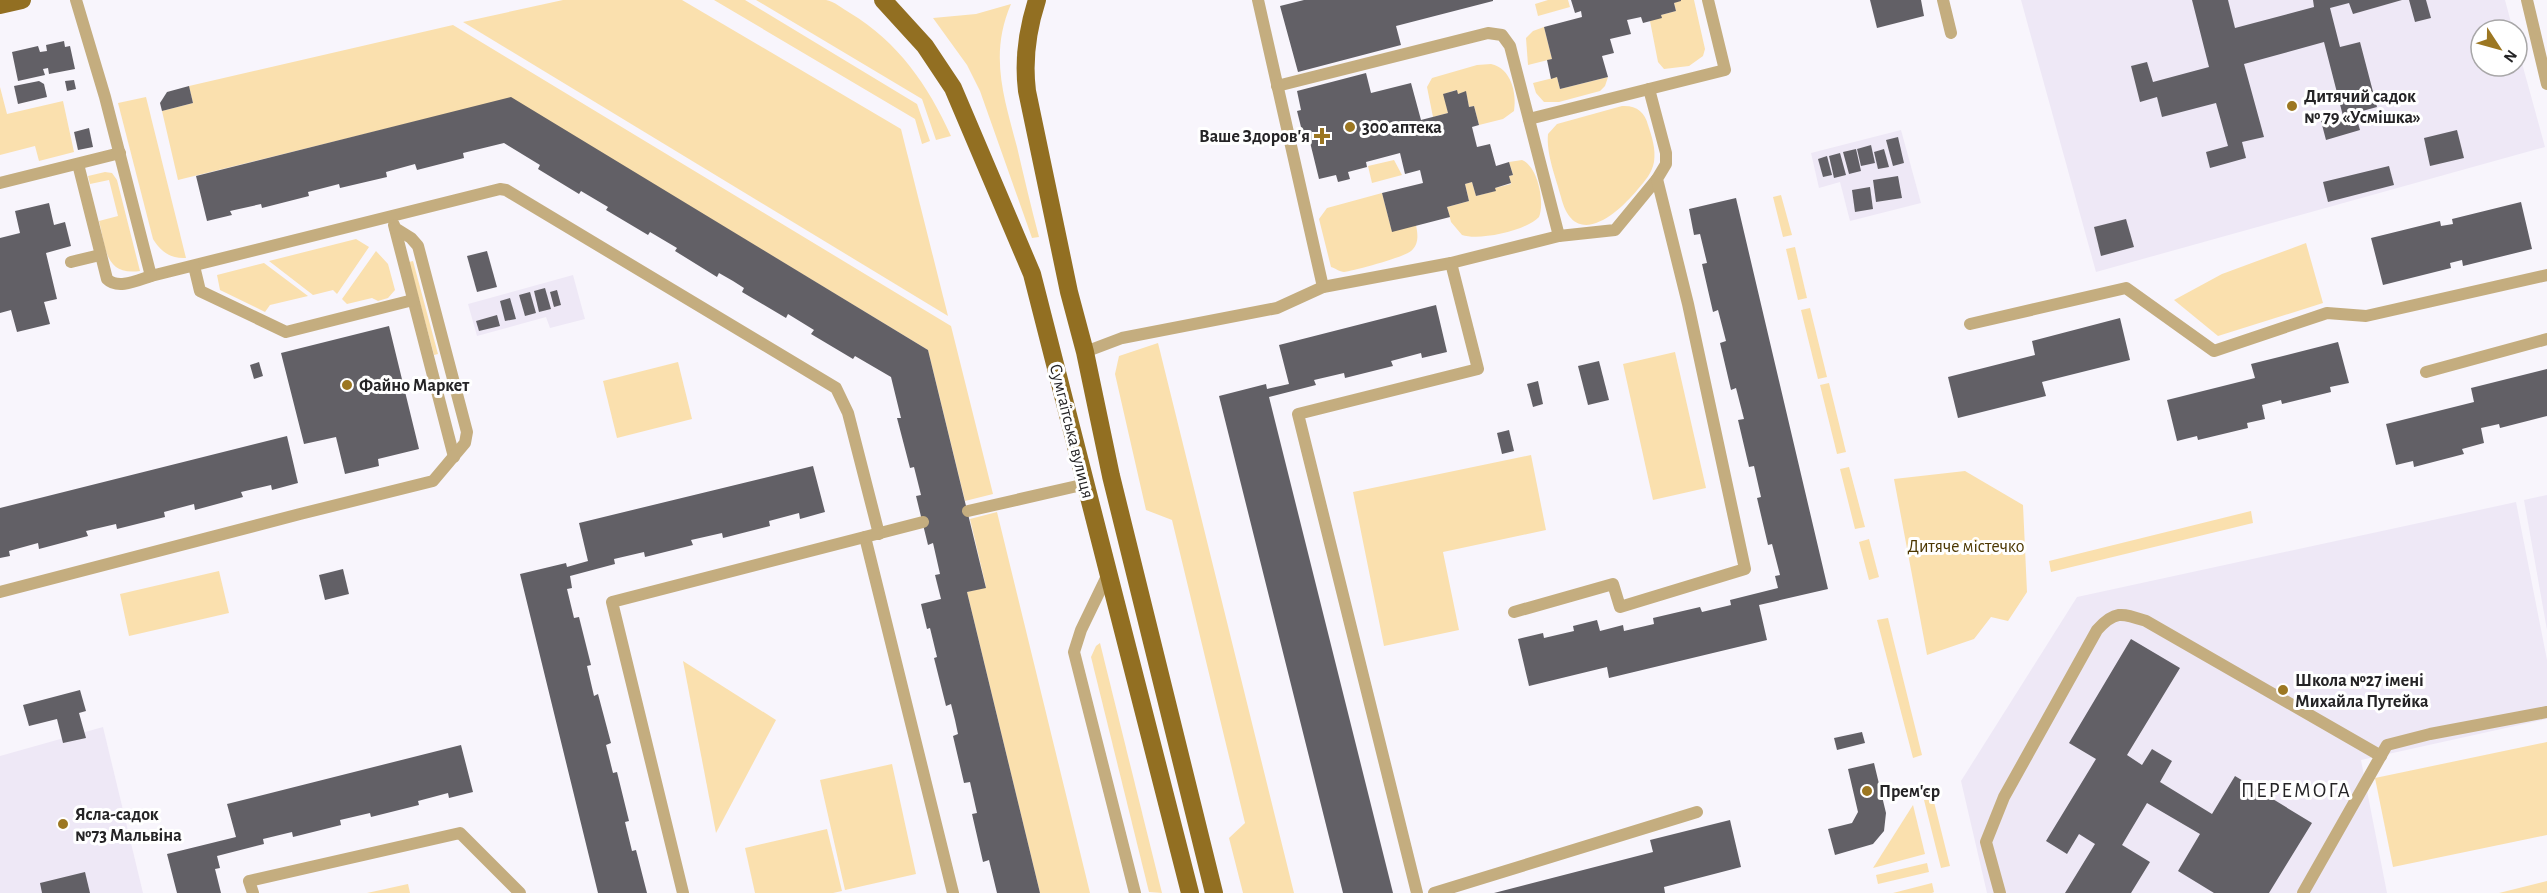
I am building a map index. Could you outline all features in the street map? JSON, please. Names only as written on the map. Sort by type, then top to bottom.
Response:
[{"type":"main road","name":"Сумгаїтська вулиця","points":[[883,0],[925,46],[953,88],[1028,262],[1190,893]]},
{"type":"main road","name":"Сумгаїтська вулиця","points":[[1037,0],[1026,44],[1024,67],[1027,91],[1069,292],[1085,352],[1111,476],[1214,893]]},
{"type":"lane","points":[[75,0],[105,97],[151,276]]},
{"type":"lane","points":[[1258,0],[1323,287]]},
{"type":"lane","points":[[1529,119],[1725,70],[1708,0]]},
{"type":"lane","points":[[1943,0],[1951,33]]},
{"type":"lane","points":[[2527,0],[2547,84]]},
{"type":"lane","points":[[1277,86],[1496,33],[1507,39],[1510,46],[1559,236]]},
{"type":"lane","points":[[1085,352],[1122,338],[1277,308],[1323,287],[1451,263],[1559,236],[1615,230],[1657,179],[1666,164],[1666,153],[1649,89]]},
{"type":"lane","points":[[0,183],[120,153]]},
{"type":"lane","points":[[78,164],[100,255],[107,279],[111,283],[124,283],[393,222],[500,189],[506,190],[830,384],[839,393],[848,413],[879,534]]},
{"type":"lane","points":[[1514,612],[1613,584],[1620,607],[1745,569],[1688,304],[1657,179]]},
{"type":"lane","points":[[393,222],[454,457]]},
{"type":"lane","points":[[0,592],[300,513],[433,481],[465,444],[467,432],[418,246],[393,222]]},
{"type":"lane","points":[[71,262],[100,255]]},
{"type":"lane","points":[[1417,893],[1298,414],[1478,369],[1451,263]]},
{"type":"lane","points":[[194,266],[200,291],[286,332],[413,300]]},
{"type":"lane","points":[[1970,324],[2126,288],[2214,351],[2327,313],[2366,316],[2547,275]]},
{"type":"lane","points":[[2426,372],[2547,339]]},
{"type":"lane","points":[[968,511],[1086,484]]},
{"type":"lane","points":[[683,893],[612,602],[922,522]]},
{"type":"lane","points":[[865,537],[953,893]]},
{"type":"lane","points":[[1108,574],[1081,630],[1074,652],[1135,893]]},
{"type":"lane","points":[[2000,893],[1986,842],[2004,797],[2097,630],[2108,618],[2123,613],[2146,621],[2380,756]]},
{"type":"lane","points":[[2303,893],[2387,745],[2430,734],[2547,712]]},
{"type":"lane","points":[[1434,893],[1697,812]]},
{"type":"lane","points":[[253,893],[249,880],[460,833],[520,893]]},
{"type":"shaded area","name":"Дитячий садок № 79 «Усмішка»","points":[[2021,0],[2505,0],[2510,18],[2469,18],[2469,78],[2526,78],[2545,147],[2096,272]]},
{"type":"shaded area","points":[[1901,130],[1921,203],[1850,221],[1840,182],[1819,188],[1811,153]]},
{"type":"shaded area","points":[[573,275],[585,319],[550,328],[546,317],[477,336],[468,304]]},
{"type":"shaded area","points":[[2547,495],[2547,630],[2524,500]]},
{"type":"shaded area","name":"Школа №27 імені Михайла Путейка","points":[[2516,502],[2547,660],[2547,719],[2361,760],[2387,893],[1987,893],[1961,781],[2077,597]]},
{"type":"shaded area","name":"Ясла-садок №73 Мальвіна","points":[[103,727],[143,893],[0,893],[0,756]]},
{"type":"green space","points":[[563,0],[682,0],[901,129],[948,316],[463,22]]},
{"type":"green space","points":[[714,0],[745,0],[917,104],[930,141],[922,144],[915,119]]},
{"type":"green space","points":[[756,0],[826,0],[835,3],[867,25],[883,37],[910,66],[932,99],[951,136],[936,140],[922,99]]},
{"type":"green space","points":[[1548,0],[1568,0],[1570,7],[1538,16],[1535,4]]},
{"type":"green space","points":[[1677,0],[1694,0],[1705,49],[1703,56],[1689,66],[1664,69],[1658,62],[1650,21],[1676,11],[1674,3]]},
{"type":"green space","points":[[1011,4],[1004,23],[1001,41],[1001,76],[1007,111],[1039,237],[1032,238],[980,91],[967,65],[933,18],[976,14]]},
{"type":"green space","points":[[453,25],[951,326],[993,494],[965,501],[928,350],[511,98],[178,180],[162,111],[193,103],[189,86]]},
{"type":"green space","points":[[1544,27],[1552,59],[1528,65],[1526,38],[1533,31]]},
{"type":"green space","points":[[1491,64],[1503,70],[1511,82],[1514,111],[1503,119],[1479,125],[1474,106],[1469,107],[1466,92],[1458,94],[1456,90],[1444,94],[1448,113],[1433,117],[1427,87],[1432,78],[1477,65]]},
{"type":"green space","points":[[1557,77],[1560,89],[1608,77],[1605,86],[1600,91],[1559,102],[1544,102],[1536,93],[1533,83]]},
{"type":"green space","points":[[0,87],[7,114],[63,101],[74,152],[39,161],[35,146],[0,155]]},
{"type":"green space","points":[[146,97],[186,258],[167,254],[153,239],[118,103]]},
{"type":"green space","points":[[1622,106],[1636,108],[1647,120],[1654,148],[1652,170],[1646,180],[1619,209],[1596,223],[1585,225],[1575,222],[1567,213],[1561,197],[1550,158],[1548,134],[1557,124]]},
{"type":"green space","points":[[1394,160],[1402,175],[1372,183],[1368,166]]},
{"type":"green space","points":[[1522,160],[1532,169],[1539,186],[1541,211],[1539,217],[1524,227],[1502,234],[1479,237],[1462,235],[1451,222],[1447,207],[1469,201],[1465,184],[1472,182],[1476,196],[1495,191],[1495,188],[1511,184],[1509,176],[1513,175],[1509,162]]},
{"type":"green space","points":[[105,172],[112,173],[117,180],[140,271],[119,269],[113,264],[106,250],[99,221],[118,216],[109,180],[90,184],[88,176]]},
{"type":"green space","points":[[1382,193],[1392,231],[1416,225],[1417,239],[1414,248],[1399,257],[1349,271],[1342,272],[1331,267],[1319,219],[1327,208]]},
{"type":"green space","points":[[1781,195],[1792,235],[1783,237],[1773,197]]},
{"type":"green space","points":[[356,239],[369,247],[337,294],[333,290],[313,295],[269,261]]},
{"type":"green space","points":[[2306,243],[2323,303],[2218,336],[2174,300],[2222,274]]},
{"type":"green space","points":[[1795,247],[1807,298],[1798,300],[1786,249]]},
{"type":"green space","points":[[376,251],[388,264],[395,290],[388,298],[378,301],[372,298],[347,304],[342,299]]},
{"type":"green space","points":[[413,261],[438,354],[434,355],[409,262]]},
{"type":"green space","points":[[264,263],[308,296],[270,305],[265,312],[220,290],[217,275]]},
{"type":"green space","points":[[1810,308],[1827,377],[1818,379],[1801,310]]},
{"type":"green space","points":[[1158,343],[1294,893],[1243,893],[1229,838],[1245,823],[1172,520],[1146,510],[1115,374],[1119,356]]},
{"type":"green space","points":[[1675,352],[1706,488],[1653,500],[1623,364]]},
{"type":"green space","points":[[678,362],[692,419],[617,438],[603,381]]},
{"type":"green space","points":[[1829,383],[1846,452],[1837,454],[1820,385]]},
{"type":"green space","points":[[1531,455],[1546,530],[1443,552],[1459,630],[1384,646],[1353,492]]},
{"type":"green space","points":[[1849,467],[1865,527],[1855,529],[1840,469]]},
{"type":"green space","name":"Дитяче містечко","points":[[1965,471],[2023,505],[2027,592],[2008,621],[1991,617],[1974,639],[1927,655],[1894,479]]},
{"type":"green space","points":[[2251,511],[2253,523],[2051,572],[2049,561]]},
{"type":"green space","points":[[997,512],[1090,893],[1040,893],[967,592],[986,587],[970,519]]},
{"type":"green space","points":[[1869,539],[1879,577],[1869,580],[1859,542]]},
{"type":"green space","points":[[219,571],[229,613],[129,636],[120,594]]},
{"type":"green space","points":[[1888,618],[1922,755],[1913,758],[1877,620]]},
{"type":"green space","points":[[1100,643],[1162,893],[1149,892],[1091,657]]},
{"type":"green space","points":[[683,661],[776,720],[716,833]]},
{"type":"green space","points":[[2547,742],[2547,835],[2393,867],[2375,778]]},
{"type":"green space","points":[[892,764],[916,874],[845,890],[820,780]]},
{"type":"green space","points":[[1933,798],[1950,866],[1941,868],[1924,800]]},
{"type":"green space","points":[[1913,805],[1925,854],[1873,868]]},
{"type":"green space","points":[[827,829],[842,891],[755,893],[745,848]]},
{"type":"green space","points":[[1927,863],[1929,872],[1878,884],[1876,875]]},
{"type":"green space","points":[[2547,881],[2547,893],[2499,893]]},
{"type":"green space","points":[[1932,883],[1934,892],[1932,893],[1893,893]]},
{"type":"green space","points":[[408,884],[410,893],[367,893]]},
{"type":"building","points":[[1304,0],[1493,1],[1396,26],[1401,45],[1298,72],[1280,6]]},
{"type":"building","points":[[1571,0],[1681,1],[1674,3],[1676,11],[1661,15],[1662,18],[1643,23],[1641,17],[1627,20],[1631,34],[1610,39],[1614,53],[1602,56],[1608,77],[1560,89],[1557,77],[1551,79],[1547,60],[1552,59],[1544,27],[1582,17],[1581,11],[1575,13]]},
{"type":"building","points":[[1870,0],[1921,0],[1924,16],[1877,28]]},
{"type":"building","points":[[2192,0],[2228,0],[2235,28],[2314,7],[2313,0],[2402,0],[2353,14],[2349,3],[2330,8],[2340,47],[2360,42],[2377,107],[2355,113],[2360,130],[2326,140],[2321,121],[2343,116],[2324,42],[2244,64],[2264,137],[2242,142],[2246,158],[2210,168],[2206,152],[2228,146],[2216,103],[2162,117],[2157,97],[2140,102],[2131,66],[2147,62],[2153,82],[2209,67]]},
{"type":"building","points":[[2409,0],[2426,0],[2431,18],[2415,22]]},
{"type":"building","points":[[64,41],[65,47],[70,46],[75,69],[49,74],[48,68],[43,69],[45,75],[18,81],[12,52],[38,46],[40,52],[47,51],[46,45]]},
{"type":"building","points":[[1366,73],[1371,93],[1411,83],[1421,120],[1448,113],[1443,94],[1457,90],[1458,94],[1466,91],[1469,107],[1474,106],[1479,125],[1472,127],[1477,147],[1490,144],[1496,166],[1509,162],[1513,175],[1509,176],[1511,183],[1495,188],[1496,191],[1476,196],[1472,182],[1465,184],[1469,201],[1447,207],[1450,217],[1392,232],[1382,193],[1423,183],[1420,170],[1405,174],[1400,153],[1366,162],[1367,167],[1348,172],[1350,179],[1338,182],[1336,175],[1319,179],[1308,134],[1303,135],[1297,111],[1301,110],[1297,91]]},
{"type":"building","points":[[74,80],[76,89],[67,91],[65,81]]},
{"type":"building","points":[[39,81],[44,84],[47,97],[18,104],[14,86]]},
{"type":"building","points":[[189,86],[193,103],[162,111],[160,103],[167,92]]},
{"type":"building","points":[[511,97],[928,350],[986,588],[967,592],[1040,893],[997,893],[989,860],[983,862],[972,814],[977,813],[970,782],[964,783],[953,736],[958,734],[955,720],[951,704],[946,706],[934,658],[937,657],[930,628],[927,629],[921,604],[941,599],[935,575],[940,574],[933,543],[928,545],[916,496],[921,495],[914,467],[910,468],[897,418],[901,418],[891,377],[855,356],[853,359],[811,334],[814,330],[788,314],[786,318],[742,292],[744,288],[733,281],[719,273],[717,277],[675,251],[677,248],[650,232],[648,235],[606,210],[608,207],[581,191],[579,194],[538,169],[540,165],[504,143],[463,153],[464,158],[417,170],[415,164],[386,172],[387,177],[340,188],[339,184],[308,192],[309,196],[262,208],[261,204],[230,211],[232,215],[207,221],[196,176]]},
{"type":"building","points":[[89,128],[93,147],[78,150],[74,132]]},
{"type":"building","points":[[2457,130],[2464,158],[2430,166],[2424,138]]},
{"type":"building","points":[[1898,137],[1904,163],[1893,166],[1886,140]]},
{"type":"building","points":[[1871,145],[1875,163],[1861,166],[1857,149]]},
{"type":"building","points":[[1856,149],[1861,171],[1849,174],[1843,152]]},
{"type":"building","points":[[1884,149],[1889,167],[1878,169],[1874,152]]},
{"type":"building","points":[[1840,153],[1846,175],[1834,178],[1829,156]]},
{"type":"building","points":[[1827,156],[1832,175],[1823,177],[1818,159]]},
{"type":"building","points":[[2389,166],[2394,185],[2328,202],[2323,182]]},
{"type":"building","points":[[1898,176],[1902,198],[1876,202],[1873,180]]},
{"type":"building","points":[[1870,187],[1873,209],[1855,212],[1852,190]]},
{"type":"building","points":[[1736,198],[1828,589],[1759,605],[1767,640],[1609,678],[1607,667],[1529,686],[1518,639],[1543,633],[1544,638],[1574,631],[1573,626],[1597,620],[1600,631],[1623,625],[1624,631],[1654,624],[1653,618],[1700,607],[1702,612],[1731,605],[1730,600],[1778,588],[1775,576],[1780,575],[1772,544],[1768,545],[1757,498],[1761,497],[1754,466],[1749,467],[1738,420],[1744,419],[1736,388],[1731,390],[1720,343],[1726,341],[1718,310],[1713,312],[1702,264],[1707,263],[1700,234],[1694,235],[1689,209]]},
{"type":"building","points":[[2521,202],[2532,249],[2463,266],[2462,260],[2450,263],[2451,268],[2383,285],[2371,238],[2440,221],[2441,226],[2453,224],[2452,219]]},
{"type":"building","points":[[49,203],[54,225],[65,222],[71,246],[46,253],[57,299],[44,302],[50,324],[17,332],[11,310],[0,313],[0,238],[20,233],[15,211]]},
{"type":"building","points":[[2126,219],[2134,247],[2101,256],[2094,227]]},
{"type":"building","points":[[487,251],[497,287],[477,292],[467,256]]},
{"type":"building","points":[[545,288],[551,309],[539,312],[534,291]]},
{"type":"building","points":[[557,290],[561,305],[554,307],[550,292]]},
{"type":"building","points":[[530,292],[536,313],[525,316],[519,295]]},
{"type":"building","points":[[510,298],[516,319],[505,321],[500,301]]},
{"type":"building","points":[[1436,305],[1447,352],[1422,358],[1421,353],[1391,361],[1393,366],[1345,378],[1344,373],[1314,380],[1316,385],[1269,397],[1393,893],[1343,893],[1219,396],[1266,384],[1267,389],[1289,384],[1279,345]]},
{"type":"building","points":[[497,315],[500,326],[479,331],[476,321]]},
{"type":"building","points":[[2120,318],[2130,360],[2042,382],[2046,396],[1958,418],[1948,377],[2035,355],[2032,341]]},
{"type":"building","name":"Файно Маркет","points":[[389,326],[419,449],[378,459],[379,466],[345,474],[336,437],[304,444],[281,353]]},
{"type":"building","points":[[2338,342],[2349,383],[2330,387],[2331,392],[2282,404],[2281,400],[2262,405],[2265,419],[2247,423],[2248,428],[2198,440],[2197,436],[2177,441],[2167,400],[2255,378],[2251,364]]},
{"type":"building","points":[[1599,361],[1609,400],[1588,405],[1578,366]]},
{"type":"building","points":[[259,362],[263,376],[254,379],[250,365]]},
{"type":"building","points":[[2547,369],[2547,416],[2500,428],[2499,424],[2481,428],[2484,443],[2462,449],[2464,454],[2414,467],[2413,461],[2396,465],[2386,424],[2474,402],[2471,388]]},
{"type":"building","points":[[1538,381],[1543,404],[1533,407],[1527,384]]},
{"type":"building","points":[[1509,430],[1514,451],[1502,454],[1497,433]]},
{"type":"building","points":[[287,436],[298,483],[272,490],[271,485],[241,492],[243,497],[195,510],[194,504],[164,512],[165,517],[117,529],[116,524],[86,531],[88,536],[39,549],[38,543],[9,551],[10,556],[0,558],[0,508]]},
{"type":"building","points":[[813,466],[825,512],[800,519],[799,513],[769,521],[770,526],[723,538],[722,533],[691,540],[693,545],[645,557],[644,552],[614,559],[615,564],[570,576],[572,588],[567,589],[574,618],[579,617],[591,665],[587,666],[594,696],[598,694],[611,743],[606,745],[613,773],[617,772],[629,821],[625,822],[632,851],[636,850],[647,893],[598,893],[520,574],[566,563],[567,567],[588,561],[579,523]]},
{"type":"building","points":[[343,569],[349,594],[325,600],[319,575]]},
{"type":"building","points":[[2131,639],[2180,668],[2127,755],[2142,765],[2152,749],[2172,761],[2160,782],[2212,814],[2235,776],[2312,823],[2269,893],[2214,893],[2178,871],[2200,834],[2147,803],[2122,845],[2150,862],[2131,893],[2065,893],[2095,844],[2079,834],[2067,854],[2046,841],[2096,759],[2069,743]]},
{"type":"building","points":[[80,690],[86,711],[79,713],[86,738],[63,743],[57,719],[29,726],[23,705]]},
{"type":"building","points":[[1862,732],[1865,743],[1837,750],[1834,738]]},
{"type":"building","points":[[461,745],[473,792],[449,798],[448,793],[418,801],[419,805],[371,817],[370,813],[340,820],[341,825],[293,837],[292,832],[263,839],[264,844],[217,856],[220,868],[215,869],[221,893],[177,893],[167,854],[236,837],[227,804]]},
{"type":"building","name":"Прем'єр","points":[[1874,763],[1886,813],[1884,831],[1873,844],[1835,855],[1828,829],[1852,823],[1858,812],[1848,769]]},
{"type":"building","points":[[1730,820],[1741,867],[1664,887],[1665,893],[1494,893],[1653,852],[1650,840]]},
{"type":"building","points":[[85,872],[90,893],[42,893],[40,883]]},
{"type":"place","name":"Дитячий садок № 79 «Усмішка»","points":[[2292,106]]},
{"type":"place","name":"300 аптека","points":[[1350,127]]},
{"type":"place","name":"Ваше Здоров'я","points":[[1322,136]]},
{"type":"place","name":"Файно Маркет","points":[[347,385]]},
{"type":"place","name":"Школа №27 імені Михайла Путейка","points":[[2283,690]]},
{"type":"place","name":"Прем'єр","points":[[1867,791]]},
{"type":"place","name":"Ясла-садок №73 Мальвіна","points":[[63,824]]},
{"type":"district","name":"ПЕРЕМОГА","points":[[2296,790]]}]
